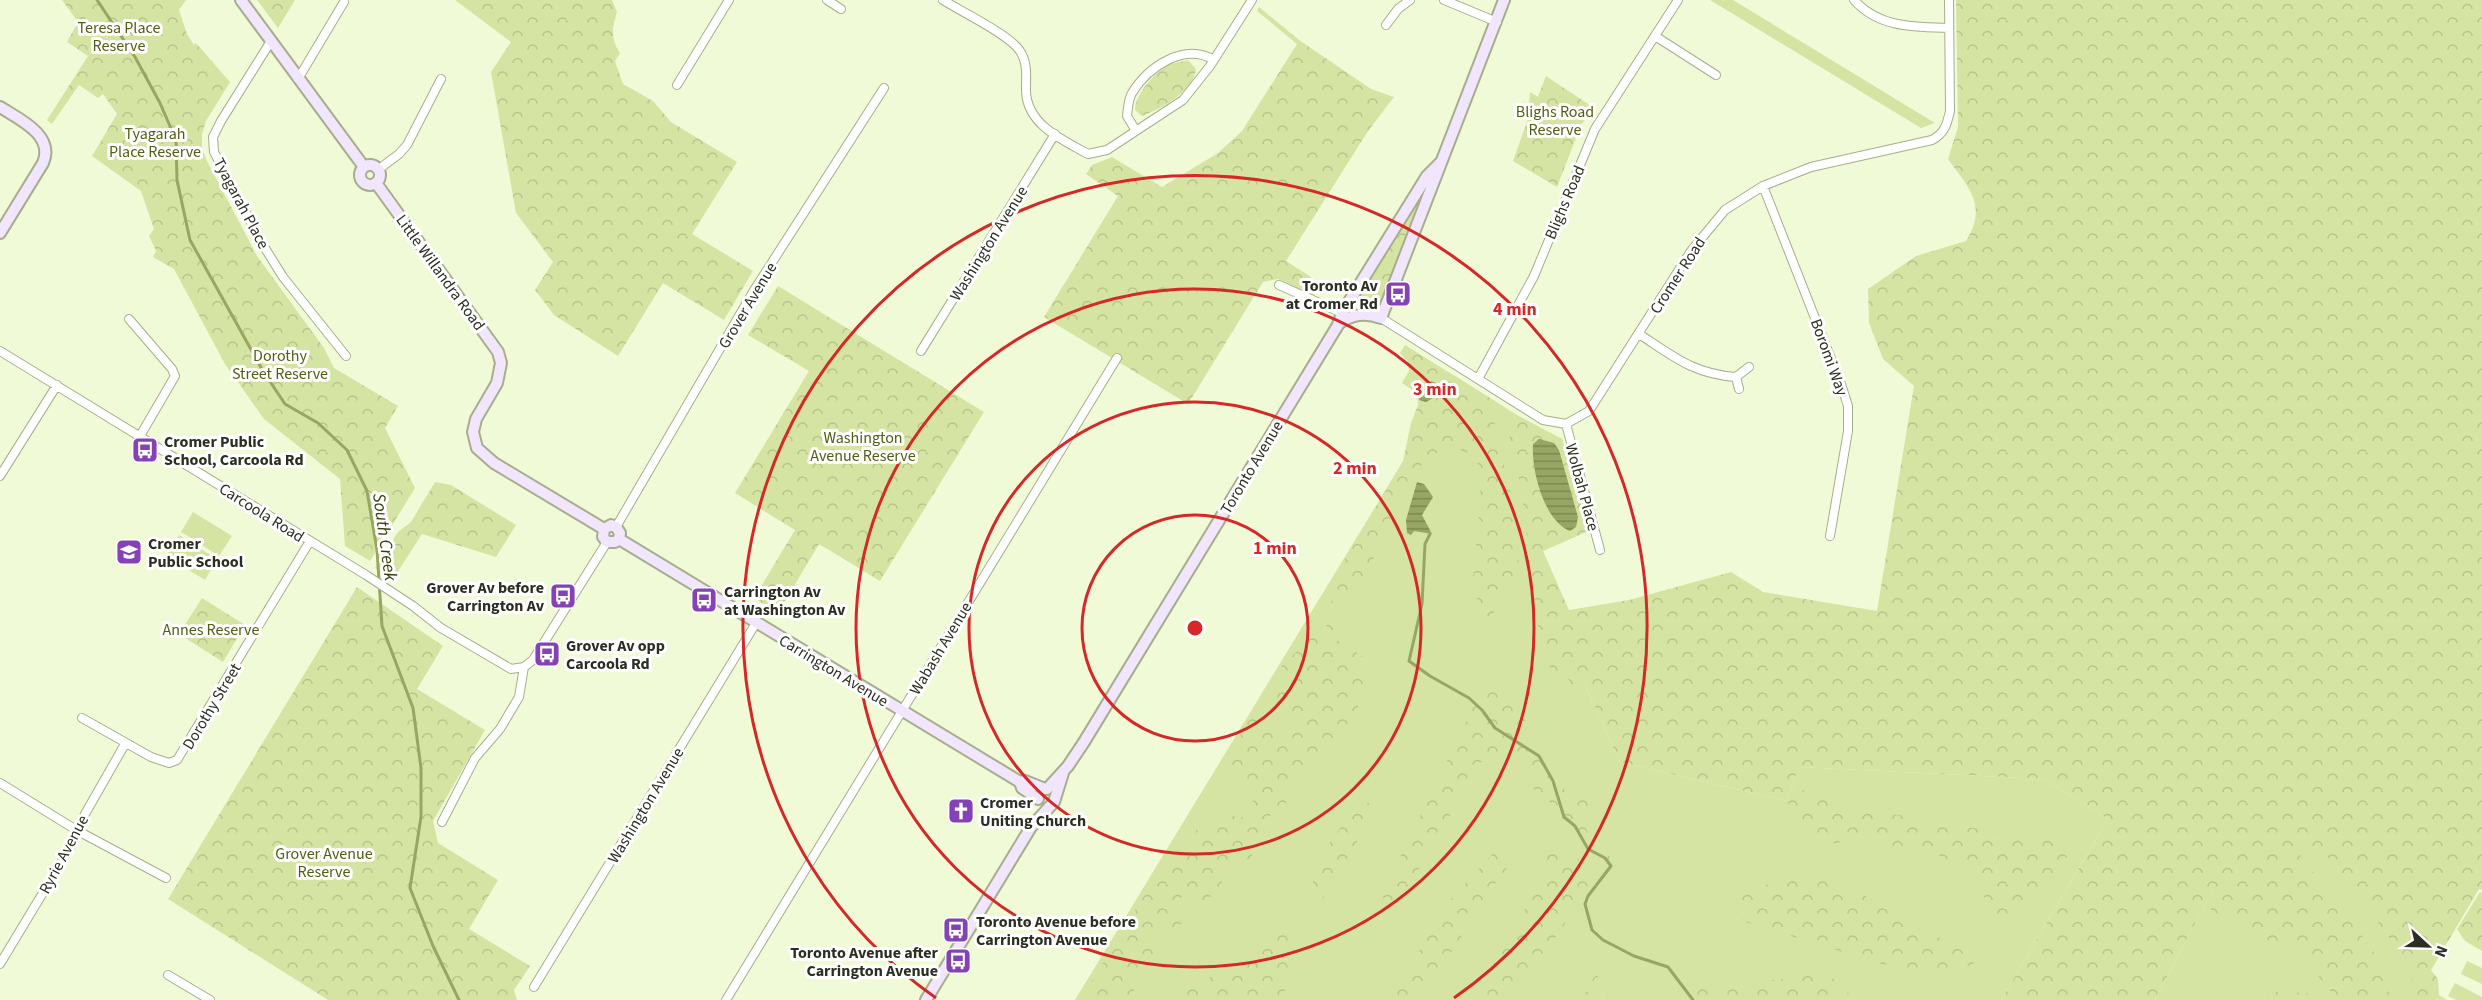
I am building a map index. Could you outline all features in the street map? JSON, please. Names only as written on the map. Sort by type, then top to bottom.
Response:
[{"type":"street","points":[[241,0],[364,167]]},
{"type":"street","points":[[677,86],[729,0]]},
{"type":"street","points":[[827,0],[841,9]]},
{"type":"street","points":[[943,0],[1014,43],[1025,61],[1028,104],[1042,126],[1088,154],[1107,150],[1183,100],[1214,60],[1252,0]]},
{"type":"street","points":[[1386,25],[1398,9],[1410,0]]},
{"type":"street","points":[[1444,0],[1497,22]]},
{"type":"street","name":"Toronto Avenue","points":[[1381,318],[1504,0]]},
{"type":"street","name":"Blighs Road","points":[[1478,379],[1534,276],[1595,129],[1678,0]]},
{"type":"street","points":[[1854,0],[1874,17],[1897,25],[1949,27]]},
{"type":"street","name":"Cromer Road","points":[[1566,424],[1589,411],[1706,230],[1725,210],[1764,186],[1811,167],[1932,140],[1940,136],[1947,126],[1950,111],[1949,0]]},
{"type":"street","points":[[298,79],[344,2]]},
{"type":"street","points":[[1655,36],[1716,75]]},
{"type":"street","name":"Tyagarah Place","points":[[271,41],[221,121],[213,137],[214,152],[263,245],[283,277],[345,356]]},
{"type":"street","points":[[1136,131],[1127,116],[1131,96],[1149,71],[1172,57],[1194,55],[1214,60]]},
{"type":"street","points":[[379,169],[407,145],[441,79]]},
{"type":"street","name":"Grover Avenue","points":[[616,527],[753,292],[884,88]]},
{"type":"street","points":[[0,107],[37,132],[45,143],[45,160],[0,233]]},
{"type":"street","name":"Washington Avenue","points":[[921,351],[1055,134]]},
{"type":"street","name":"Toronto Avenue","points":[[926,1000],[1031,827],[1045,796],[1084,742],[1338,324],[1342,313],[1427,176],[1440,163]]},
{"type":"street","points":[[370,164],[379,169],[381,175],[376,183],[368,185],[362,180],[360,173],[364,167],[370,164]]},
{"type":"street","name":"Little Willandra Road","points":[[376,183],[491,340],[501,363],[497,383],[476,419],[473,432],[474,440],[482,455],[604,529]]},
{"type":"street","name":"Boromi Way","points":[[1764,186],[1848,406],[1848,431],[1830,536]]},
{"type":"street","points":[[1279,285],[1342,313]]},
{"type":"street","points":[[1338,324],[1353,315],[1368,314],[1381,318],[1544,420],[1566,424]]},
{"type":"street","points":[[129,319],[172,369],[175,376],[140,436]]},
{"type":"street","points":[[1639,334],[1696,369],[1713,375],[1736,376],[1749,368]]},
{"type":"street","name":"Carcoola Road","points":[[0,351],[366,575],[441,628],[511,669],[524,667]]},
{"type":"street","name":"Wabash Avenue","points":[[726,1000],[1118,358]]},
{"type":"street","points":[[1736,376],[1740,389]]},
{"type":"street","points":[[0,476],[57,385]]},
{"type":"street","name":"Wolbah Place","points":[[1566,424],[1600,550]]},
{"type":"street","points":[[611,525],[616,527],[620,531],[619,539],[615,542],[607,542],[603,537],[604,529],[611,525]]},
{"type":"street","name":"Carrington Avenue","points":[[619,539],[1020,782],[1025,781],[1045,796]]},
{"type":"street","name":"Dorothy Street","points":[[82,718],[125,744],[160,760],[169,763],[177,760],[310,541]]},
{"type":"street","points":[[442,822],[475,758],[500,729],[519,697],[524,667],[533,660],[607,542]]},
{"type":"street","name":"Washington Avenue","points":[[534,987],[756,623]]},
{"type":"street","name":"Ryrie Avenue","points":[[0,964],[70,848],[125,744]]},
{"type":"street","points":[[0,783],[78,831],[166,878]]},
{"type":"street","points":[[168,975],[210,1000]]},
{"type":"green space","points":[[62,0],[186,0],[179,10],[187,34],[194,45],[196,43],[230,82],[206,121],[202,134],[202,148],[207,161],[257,256],[324,348],[334,368],[398,406],[385,428],[415,488],[370,561],[345,546],[340,479],[264,419],[225,364],[174,269],[153,257],[156,251],[149,236],[154,229],[141,191],[92,156],[117,114],[103,94],[98,98],[79,85],[52,124],[47,120],[88,56],[67,42],[78,22]]},
{"type":"green space","points":[[257,0],[295,0],[278,28]]},
{"type":"green space","points":[[455,0],[612,0],[617,12],[613,38],[620,53],[615,61],[623,84],[653,101],[671,122],[737,162],[692,234],[753,271],[724,320],[663,283],[618,356],[554,315],[535,290],[553,262],[516,213],[491,72],[511,42]]},
{"type":"green space","points":[[1710,0],[1733,0],[1935,123],[1921,128]]},
{"type":"green space","points":[[1956,0],[2482,0],[2482,890],[2479,889],[2431,970],[2438,979],[2439,995],[2447,1000],[2419,999],[2405,959],[2332,860],[2304,844],[2293,846],[2373,950],[2390,995],[2387,1000],[2347,1000],[2335,996],[2297,951],[2249,933],[2211,910],[2213,889],[2155,1000],[2001,1000],[2108,819],[2044,779],[1799,767],[1787,801],[1620,762],[1584,683],[1573,688],[1566,675],[1551,671],[1539,637],[1521,488],[1508,430],[1512,416],[1515,414],[1562,439],[1587,524],[1588,531],[1543,551],[1569,610],[1629,600],[1731,572],[1763,592],[1877,611],[1914,386],[1883,359],[1869,323],[1868,289],[1916,256],[1966,241],[1972,229],[1976,207],[1973,198],[1969,188],[1948,159],[1958,127]],"holes":[[[1543,440],[1557,445],[1559,450],[1578,517],[1547,509],[1534,464]]]},
{"type":"green space","points":[[1259,7],[1299,40],[1371,89],[1394,97],[1368,131],[1286,261],[1311,277],[1316,291],[1314,296],[1278,279],[1263,282],[1188,404],[1044,317],[1118,196],[1086,174],[1092,165],[1112,157],[1162,187],[1218,153],[1242,131],[1297,44],[1257,11]]},
{"type":"green space","points":[[1188,60],[1196,69],[1194,77],[1183,92],[1167,104],[1142,116],[1135,110],[1142,90],[1158,72],[1171,64]]},
{"type":"green space","name":"Blighs Road Reserve","points":[[1546,76],[1594,108],[1581,125],[1557,187],[1513,161],[1528,119],[1530,92],[1538,97]]},
{"type":"green space","points":[[1431,176],[1383,301],[1377,305],[1358,306],[1354,301]]},
{"type":"green space","name":"Washington Avenue Reserve","points":[[778,286],[984,412],[880,581],[819,544],[778,613],[754,598],[795,530],[735,493],[809,371],[748,335]]},
{"type":"green space","points":[[1405,345],[1498,403],[1494,421],[1511,494],[1521,584],[1508,590],[1491,617],[1484,616],[1471,582],[1474,572],[1482,471],[1472,455],[1453,447],[1444,448],[1424,461],[1377,539],[1373,562],[1332,621],[1337,640],[1362,656],[1368,684],[1352,720],[1289,780],[1289,801],[1266,819],[1266,837],[1245,864],[1229,856],[1220,889],[1200,905],[1188,893],[1179,899],[1186,920],[1169,934],[1162,932],[1156,938],[1161,945],[1157,957],[1149,961],[1130,1000],[1080,1000],[1151,884],[1203,822],[1234,816],[1245,818],[1258,791],[1226,774],[1245,723],[1259,714],[1279,735],[1296,731],[1294,716],[1286,702],[1271,697],[1283,662],[1315,635],[1324,639],[1335,576],[1403,461],[1411,423],[1418,405],[1417,393],[1402,383],[1409,371],[1408,362],[1400,353]]},
{"type":"green space","points":[[1455,376],[1531,424],[1562,439],[1588,531],[1543,551],[1584,683],[1620,762],[1787,801],[1799,767],[2044,779],[2108,819],[2001,1000],[1075,1000]]},
{"type":"green space","points":[[435,482],[451,485],[516,525],[496,557],[422,534],[393,579],[375,568],[398,532],[411,522]]},
{"type":"green space","points":[[193,512],[232,536],[219,556],[181,532]]},
{"type":"green space","points":[[179,535],[217,559],[205,580],[166,556]]},
{"type":"green space","name":"Grover Avenue Reserve","points":[[357,587],[443,646],[417,689],[485,730],[433,821],[438,843],[498,880],[469,929],[530,966],[514,990],[517,1000],[328,1000],[168,899]]},
{"type":"green space","name":"Annes Reserve","points":[[202,598],[245,625],[223,662],[179,634]]},
{"type":"green space","points":[[1492,688],[1524,718],[1528,732],[1554,780],[1562,785],[1568,796],[1575,791],[1585,799],[1589,795],[1590,806],[1586,826],[1589,838],[1594,846],[1616,864],[1600,890],[1598,881],[1605,868],[1599,858],[1570,835],[1551,803],[1531,787],[1533,768],[1503,756],[1474,764],[1451,814],[1403,896],[1388,902],[1381,896],[1482,689]]},
{"type":"green space","points":[[1803,790],[1835,804],[2066,844],[2069,855],[2018,912],[2004,923],[1985,910],[1983,886],[1968,867],[1934,854],[1860,839],[1824,845],[1787,801]]},
{"type":"green space","points":[[1360,800],[1373,805],[1367,825],[1321,902],[1311,897],[1315,864]]},
{"type":"green space","points":[[2319,809],[2436,1000],[2155,1000],[2214,887]]},
{"type":"green space","points":[[1549,844],[1569,849],[1594,875],[1564,925],[1512,1000],[1473,1000],[1545,874]]},
{"type":"green space","points":[[1498,848],[1509,865],[1487,895],[1422,1000],[1392,1000],[1443,908]]},
{"type":"green space","points":[[1801,876],[1848,886],[1972,956],[1974,963],[1949,976],[1882,964],[1739,920],[1733,893]]},
{"type":"green space","points":[[2480,892],[2482,893],[2482,951],[2465,941],[2457,929]]},
{"type":"green space","points":[[1282,930],[1289,931],[1295,958],[1292,974],[1281,1000],[1175,1000],[1187,990],[1272,942],[1275,934]]},
{"type":"green space","points":[[2467,961],[2482,968],[2482,984],[2461,974]]},
{"type":"green space","points":[[1596,973],[1611,1000],[1582,1000]]},
{"type":"green space","points":[[1824,974],[1838,981],[1854,1000],[1677,1000],[1695,981],[1717,992],[1757,982]]},
{"type":"green space","points":[[2455,983],[2482,997],[2482,1000],[2456,1000],[2448,996]]},
{"type":"green space","points":[[2275,992],[2306,993],[2329,1000],[2257,1000],[2259,997]]},
{"type":"shaded area","points":[[1431,381],[1436,383],[1438,388],[1433,398],[1426,402],[1419,400],[1420,393]]},
{"type":"shaded area","points":[[1539,439],[1554,443],[1559,450],[1578,517],[1576,527],[1570,531],[1553,517],[1541,494],[1533,455],[1533,444]]},
{"type":"shaded area","points":[[1417,482],[1424,484],[1433,497],[1422,515],[1432,534],[1414,531],[1411,535],[1407,533],[1406,520]]},
{"type":"waterway","name":"South Creek","points":[[97,0],[135,57],[160,103],[176,140],[177,180],[190,240],[263,371],[285,404],[318,423],[347,450],[367,491],[377,550],[382,626],[413,708],[421,768],[421,817],[410,888],[433,946],[459,1000]]},
{"type":"waterway","points":[[1430,534],[1425,544],[1422,604],[1409,661],[1469,698],[1482,710],[1495,728],[1539,756],[1553,781],[1564,817],[1575,826],[1588,849],[1605,858],[1611,866],[1588,896],[1585,904],[1592,930],[1603,940],[1634,956],[1668,967],[1693,1000]]},
{"type":"place","name":"Toronto Av at Cromer Rd","points":[[1398,294]]},
{"type":"place","name":"Cromer Public School, Carcoola Rd","points":[[145,450]]},
{"type":"place","name":"Cromer Public School","points":[[129,552]]},
{"type":"place","name":"Grover Av before Carrington Av","points":[[563,596]]},
{"type":"place","name":"Carrington Av at Washington Av","points":[[704,600]]},
{"type":"place","name":"Grover Av opp Carcoola Rd","points":[[547,654]]},
{"type":"place","name":"Cromer Uniting Church","points":[[961,811]]},
{"type":"place","name":"Toronto Avenue before Carrington Avenue","points":[[956,930]]},
{"type":"place","name":"Toronto Avenue after Carrington Avenue","points":[[958,961]]},
{"type":"park label","name":"Teresa Place Reserve","points":[[119,36]]},
{"type":"park label","name":"Tyagarah Place Reserve","points":[[155,142]]},
{"type":"park label","name":"Dorothy Street Reserve","points":[[280,364]]}]
